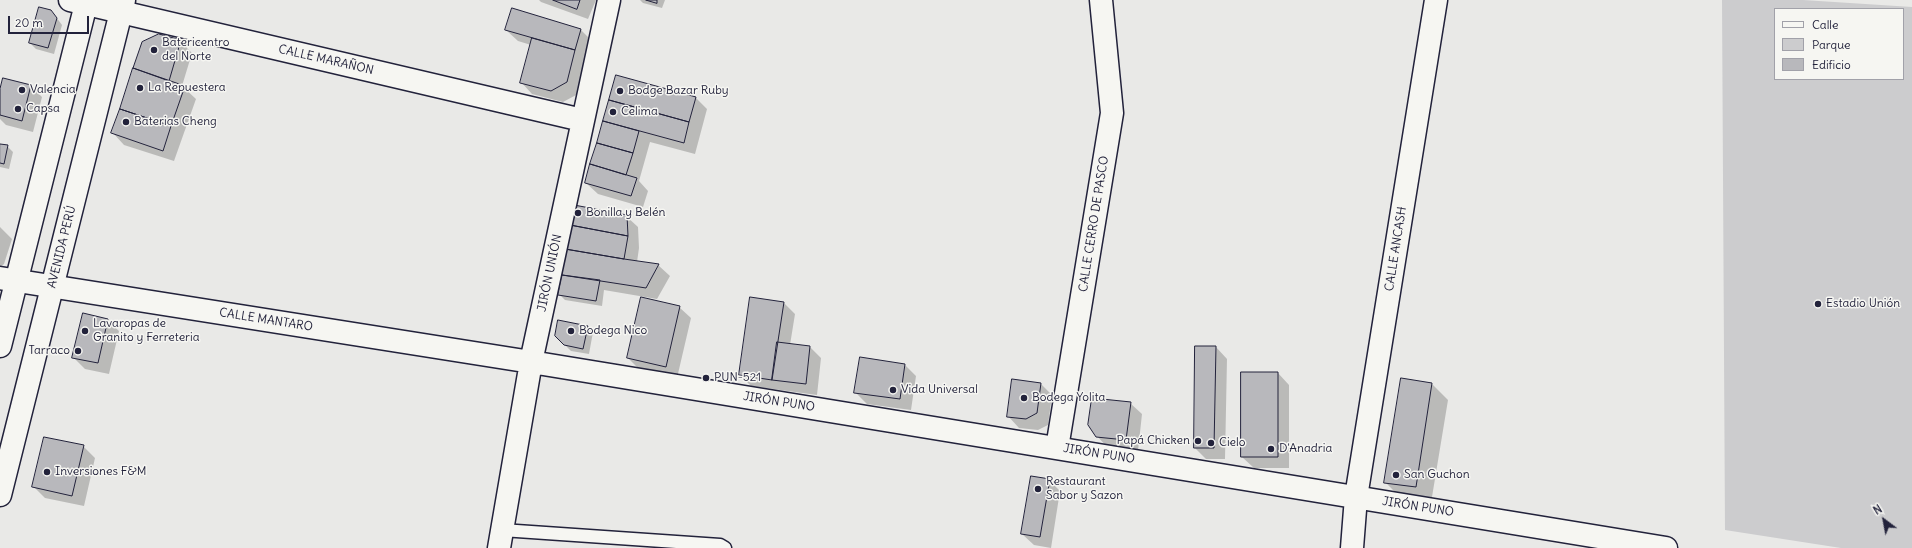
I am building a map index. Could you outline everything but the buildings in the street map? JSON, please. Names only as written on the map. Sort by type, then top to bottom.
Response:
[{"type":"street","name":"JIRÓN UNIÓN","points":[[501,539],[531,362],[609,0]]},
{"type":"street","name":"CALLE CERRO DE PASCO","points":[[1057,448],[1112,113],[1101,0]]},
{"type":"street","name":"CALLE ANCASH","points":[[1352,548],[1356,497],[1436,0]]},
{"type":"street","name":"CALLE MARAÑON","points":[[81,1],[122,6],[582,120]]},
{"type":"street","points":[[0,346],[8,279],[81,1]]},
{"type":"street","name":"AVENIDA PERÚ","points":[[0,495],[122,6]]},
{"type":"street","name":"CALLE MANTARO","points":[[8,279],[531,362]]},
{"type":"street","name":"JIRÓN PUNO","points":[[531,362],[1666,548]]},
{"type":"lane","points":[[501,539],[720,545],[725,548]]},
{"type":"green space","name":"Estadio Unión","points":[[1722,0],[1803,0],[1912,7],[1912,548],[1841,548],[1725,530]]},
{"type":"place","name":"Batericentro del Norte","points":[[154,50]]},
{"type":"place","name":"La Repuestera","points":[[140,88]]},
{"type":"place","name":"Valencia","points":[[22,90]]},
{"type":"place","name":"Bodge Bazar Ruby","points":[[620,91]]},
{"type":"place","name":"Capsa","points":[[18,109]]},
{"type":"place","name":"Celima","points":[[613,112]]},
{"type":"place","name":"Baterias Cheng","points":[[126,122]]},
{"type":"place","name":"Bonilla y Belén","points":[[578,213]]},
{"type":"place","name":"Estadio Unión","points":[[1818,304]]},
{"type":"place","name":"Lavaropas de Granito y Ferreteria","points":[[85,331]]},
{"type":"place","name":"Bodega Nico","points":[[571,331]]},
{"type":"place","name":"Tarraco","points":[[78,351]]},
{"type":"place","name":"PUN-521","points":[[706,378]]},
{"type":"place","name":"Vida Universal","points":[[893,390]]},
{"type":"place","name":"Bodega Yolita","points":[[1024,398]]},
{"type":"place","name":"Papá Chicken","points":[[1198,441]]},
{"type":"place","name":"Cielo","points":[[1211,443]]},
{"type":"place","name":"D'Anadria","points":[[1271,449]]},
{"type":"place","name":"Inversiones F&M","points":[[47,472]]},
{"type":"place","name":"San Guchon","points":[[1396,475]]},
{"type":"place","name":"Restaurant Sabor y Sazon","points":[[1038,489]]}]
